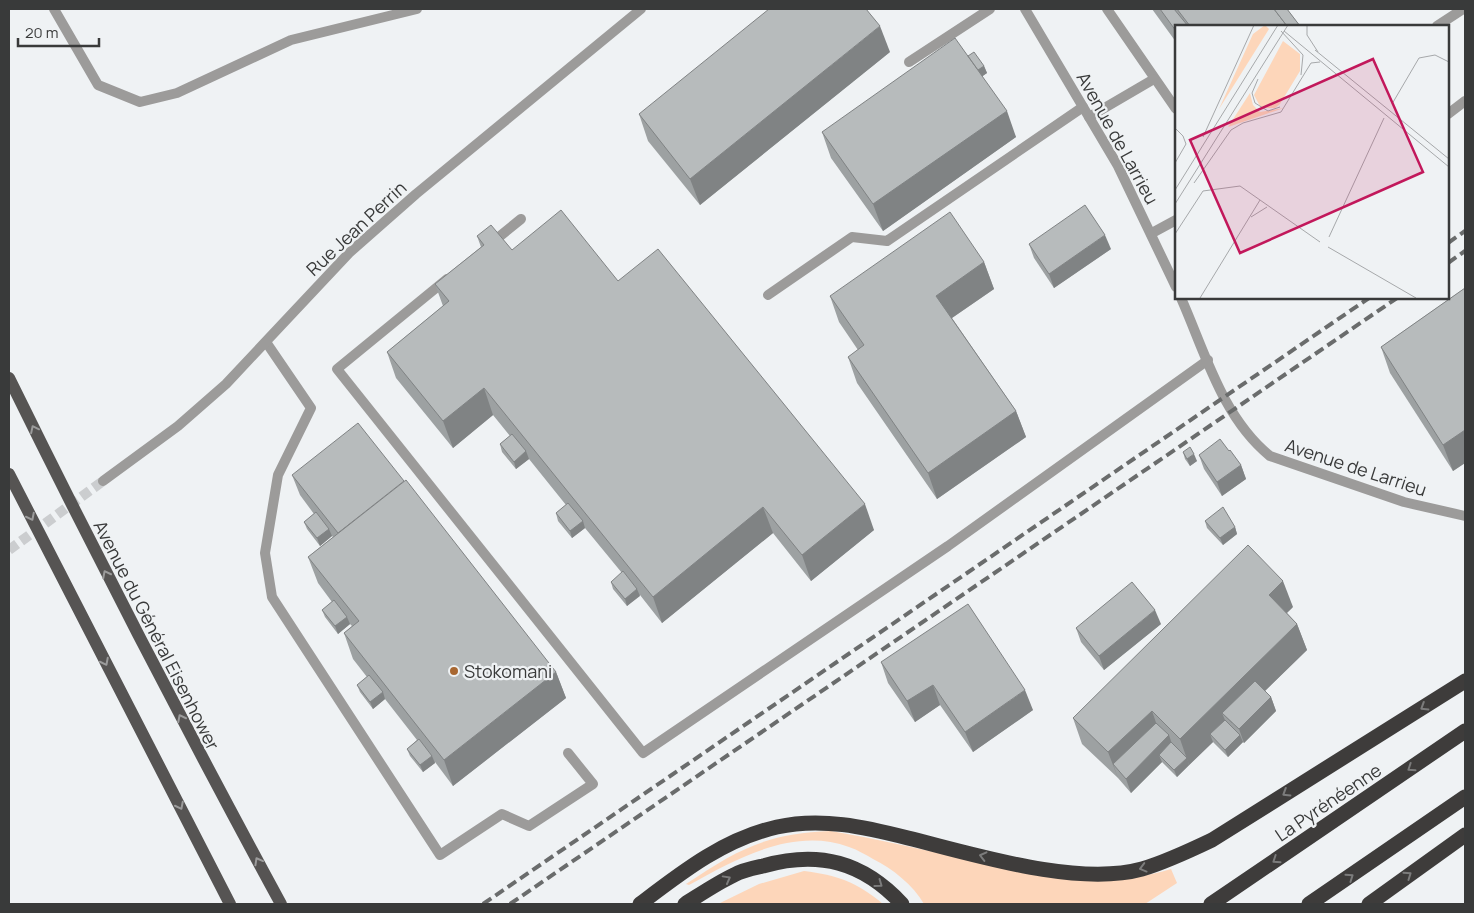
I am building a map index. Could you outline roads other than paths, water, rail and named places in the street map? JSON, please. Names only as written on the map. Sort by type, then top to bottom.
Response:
[{"type":"highway","points":[[640,904],[720,848],[763,831],[811,822],[842,824],[890,833],[1025,866],[1106,874],[1140,870],[1212,840],[1465,681]]},
{"type":"highway","name":"La Pyrénéenne","points":[[1211,904],[1465,731]]},
{"type":"highway","points":[[1309,904],[1465,797]]},
{"type":"highway","points":[[1369,904],[1465,835]]},
{"type":"highway","points":[[685,904],[736,874],[777,862],[804,858],[834,860],[864,873],[891,892],[902,904]]},
{"type":"main road","name":"Avenue du Général Eisenhower","points":[[9,378],[89,541],[202,758],[282,904]]},
{"type":"main road","points":[[9,474],[230,904]]},
{"type":"street","points":[[54,9],[98,85],[140,102],[177,93],[291,40],[418,9]]},
{"type":"street","name":"Rue Jean Perrin","points":[[103,481],[178,426],[226,384],[364,240],[416,194],[641,9]]},
{"type":"street","points":[[909,62],[990,9]]},
{"type":"street","name":"Avenue de Larrieu","points":[[1025,9],[1118,166],[1152,233],[1175,285]]},
{"type":"street","points":[[1107,9],[1175,108]]},
{"type":"street","points":[[1439,25],[1463,9]]},
{"type":"street","points":[[1089,117],[1154,79]]},
{"type":"street","points":[[1449,113],[1465,101]]},
{"type":"street","points":[[768,295],[852,237],[887,242],[1083,107]]},
{"type":"street","points":[[483,251],[521,219]]},
{"type":"street","points":[[1152,233],[1175,221]]},
{"type":"street","points":[[460,269],[337,370],[643,753],[948,546],[1208,360]]},
{"type":"street","name":"Avenue de Larrieu","points":[[1181,299],[1230,412],[1270,456],[1404,502],[1465,516]]},
{"type":"street","points":[[266,342],[311,408],[278,475],[264,553],[272,597],[440,855],[502,814],[529,826],[592,784],[568,753]]},
{"type":"tunnel","points":[[9,550],[103,481]]},
{"type":"railway","points":[[1449,242],[1465,231]]},
{"type":"railway","points":[[1449,262],[1465,251]]},
{"type":"railway","points":[[483,904],[1368,299]]},
{"type":"railway","points":[[510,904],[1396,299]]},
{"type":"place","name":"Stokomani","points":[[454,671]]}]
